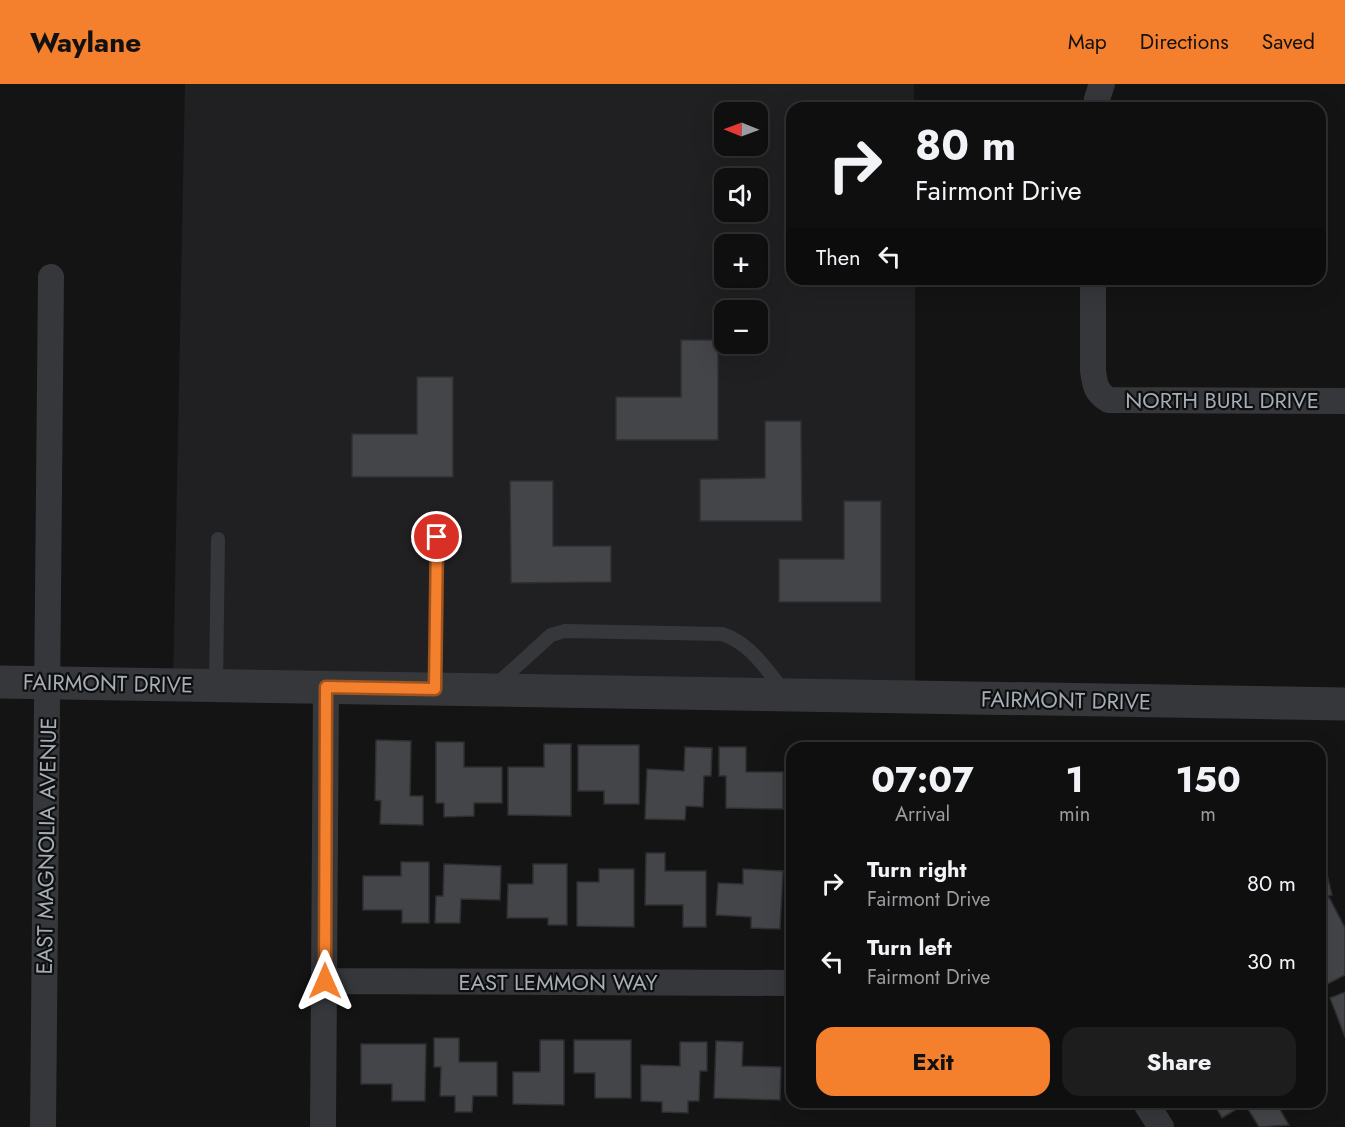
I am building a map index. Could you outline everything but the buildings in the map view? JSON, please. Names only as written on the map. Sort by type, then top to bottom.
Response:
[{"type":"street","points":[[1096,102],[1102,84]]},
{"type":"street","name":"EAST MAGNOLIA AVENUE","points":[[43,1127],[51,277]]},
{"type":"street","name":"NORTH BURL DRIVE","points":[[1093,285],[1093,372],[1095,386],[1100,395],[1109,400],[1345,401]]},
{"type":"street","name":"FAIRMONT DRIVE","points":[[0,682],[1345,704]]},
{"type":"street","points":[[323,1127],[326,687]]},
{"type":"street","name":"EAST LEMMON WAY","points":[[325,981],[786,983]]},
{"type":"street","points":[[1149,1108],[1161,1127]]},
{"type":"lane","points":[[435,689],[437,537]]},
{"type":"lane","name":"FAIRMONT DRIVE","points":[[216,685],[218,539]]},
{"type":"lane","points":[[491,690],[551,635],[565,631],[722,634],[736,639],[749,648],[787,695]]},
{"type":"shaded area","points":[[185,84],[914,84],[914,102],[786,102],[786,285],[915,285],[915,697],[173,685]]},
{"type":"route","points":[[325,981],[326,687],[435,689],[437,537]]}]
